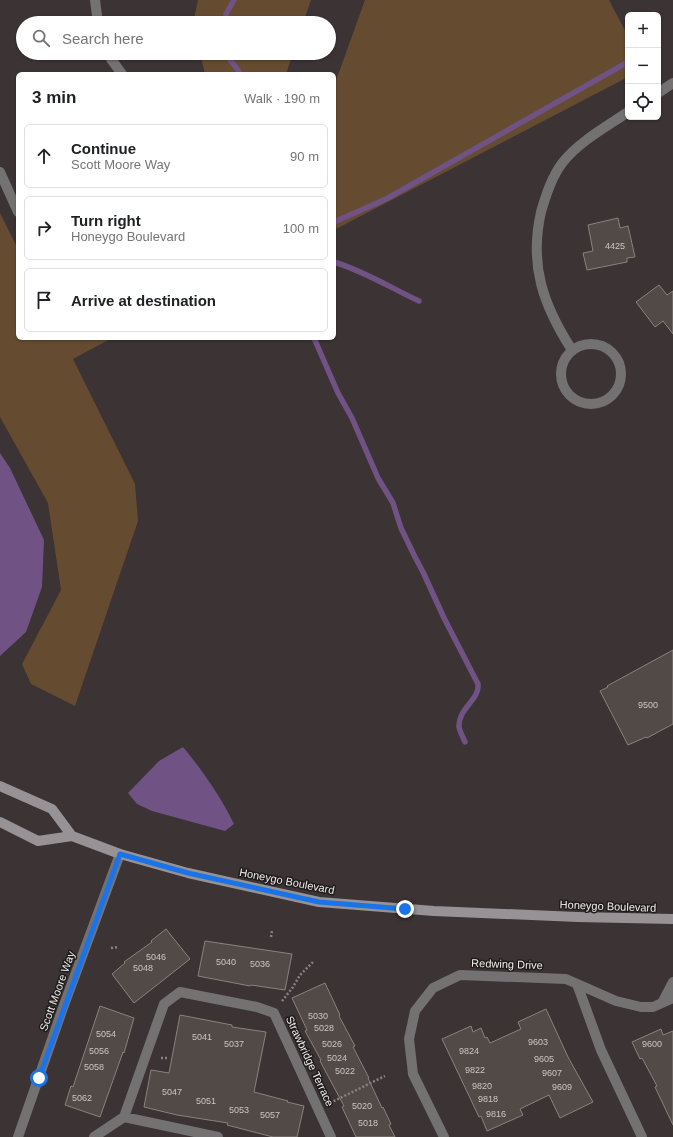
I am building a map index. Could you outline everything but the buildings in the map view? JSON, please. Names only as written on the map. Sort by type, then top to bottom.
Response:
[{"type":"main road","points":[[0,786],[52,809],[72,836]]},
{"type":"main road","name":"Honeygo Boulevard","points":[[0,822],[38,841],[72,836],[120,854],[188,873],[319,902],[434,911],[577,917],[673,919]]},
{"type":"street","points":[[96,0],[97,16]]},
{"type":"street","points":[[112,60],[121,72]]},
{"type":"street","points":[[661,91],[673,83]]},
{"type":"street","points":[[572,350],[560,332],[548,307],[539,279],[536,253],[538,227],[545,198],[563,162],[587,139],[625,114]]},
{"type":"street","points":[[0,172],[16,208]]},
{"type":"street","points":[[592,343],[612,351],[618,360],[621,370],[618,386],[609,399],[600,404],[589,405],[579,403],[570,397],[560,378],[561,367],[565,358],[572,350],[582,345],[592,343]]},
{"type":"street","name":"Scott Moore Way","points":[[18,1137],[64,1005],[120,854]]},
{"type":"street","name":"Redwing Drive","points":[[444,1137],[413,1074],[409,1039],[415,1011],[433,988],[460,975],[566,979],[616,1001],[641,1007],[653,1007],[673,998]]},
{"type":"street","points":[[662,1003],[673,982]]},
{"type":"street","points":[[577,984],[601,1050],[642,1137]]},
{"type":"street","name":"Strawbridge Terrace","points":[[124,1117],[164,1004],[180,992],[257,1006],[274,1013],[331,1137]]},
{"type":"street","points":[[94,1137],[124,1117],[218,1137]]},
{"type":"path","points":[[271,936],[272,930]]},
{"type":"path","points":[[111,948],[119,947]]},
{"type":"path","points":[[279,1006],[293,987],[300,974],[314,961]]},
{"type":"path","points":[[161,1058],[167,1058]]},
{"type":"path","points":[[328,1104],[385,1076]]},
{"type":"shaded area","points":[[198,0],[311,0],[305,16],[195,16]]},
{"type":"shaded area","points":[[365,0],[609,0],[625,30],[625,79],[336,229],[336,80]]},
{"type":"shaded area","points":[[202,60],[291,60],[287,72],[205,72]]},
{"type":"shaded area","points":[[0,213],[16,245],[16,340],[108,340],[73,359],[135,484],[138,521],[75,706],[31,684],[22,664],[61,590],[48,503],[0,417]]},
{"type":"shaded area","points":[[0,453],[10,468],[44,540],[42,587],[26,632],[0,656]]},
{"type":"shaded area","points":[[183,747],[211,784],[234,824],[225,831],[152,811],[137,804],[128,793],[159,761]]},
{"type":"waterway","points":[[226,16],[234,0]]},
{"type":"waterway","points":[[230,60],[239,72]]},
{"type":"waterway","points":[[336,221],[386,199],[625,64]]},
{"type":"waterway","points":[[336,263],[367,275],[419,301]]},
{"type":"waterway","points":[[315,340],[338,393],[352,418],[378,478],[393,503],[401,528],[444,618],[478,684],[476,695],[465,709],[460,720],[459,729],[465,742]]},
{"type":"route","points":[[39,1078],[120,854],[188,873],[319,902],[405,909]]}]
